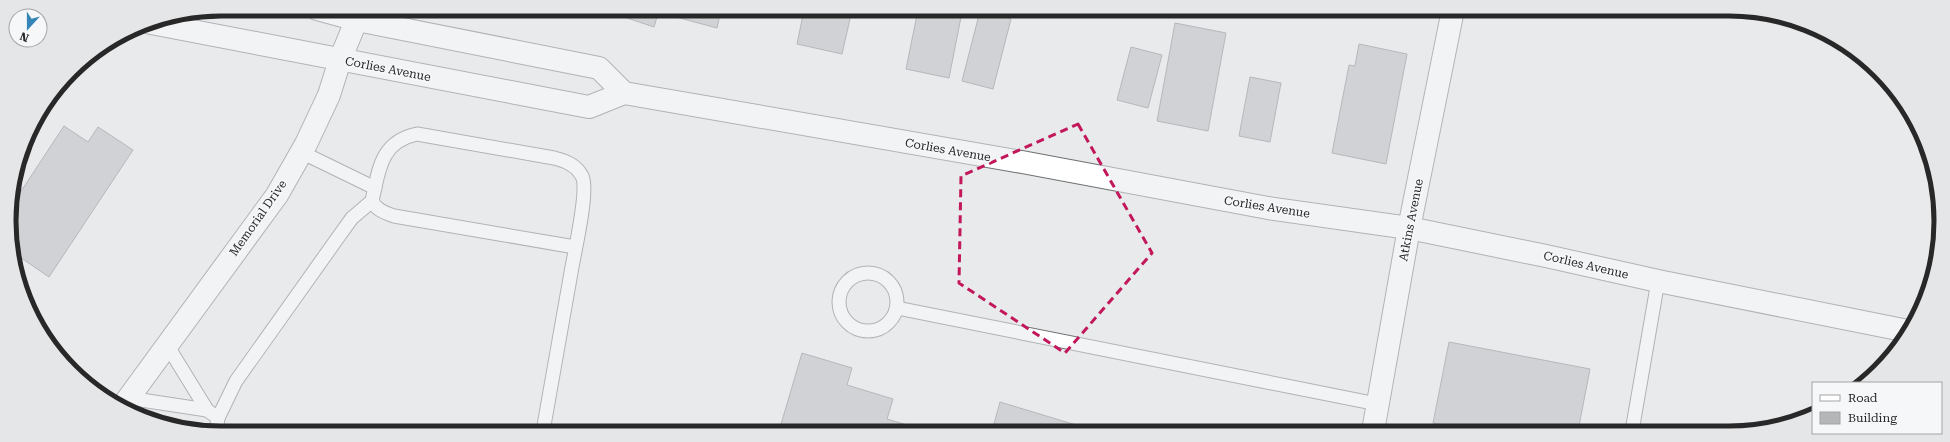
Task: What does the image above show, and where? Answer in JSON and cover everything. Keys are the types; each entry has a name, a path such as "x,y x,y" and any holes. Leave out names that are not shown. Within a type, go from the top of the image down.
{"main road":[{"name":"Memorial Drive","path":"125,403 277,195 301,152 329,95 340,60 359,16"},
{"path":"364,16 599,68 624,93"},
{"name":"Atkins Avenue","path":"1373,426 1409,228 1452,16"},
{"name":"Corlies Avenue","path":"164,24 340,60 588,107 624,93 1022,162 1268,208 1409,228 1658,281 1903,330"}],"lane":[{"path":"217,425 236,381 352,218 372,201 381,160 393,144 406,136 417,134 566,161 576,168 583,177 585,189 576,247 544,426"},
{"path":"301,152 375,188"},
{"path":"372,201 374,206 394,216 576,247"},
{"path":"869,273 876,274 882,276 892,285 897,296 897,308 884,326 874,331 861,330 850,325 843,318 840,305 840,292 846,282 855,275 869,273"},
{"path":"1633,426 1658,281"},
{"path":"897,308 1377,404"},
{"path":"167,345 217,425"},
{"path":"126,403 207,410"}],"highlighted area":[{"path":"1078,124 1152,253 1065,353 959,283 961,176"}],"building":[{"path":"624,16 657,16 654,27"},
{"path":"676,16 720,16 717,28"},
{"path":"803,16 851,16 842,54 797,44"},
{"path":"917,16 961,16 949,78 906,69"},
{"path":"979,16 999,16 1011,19 993,89 962,81"},
{"path":"1175,23 1226,33 1208,131 1157,121"},
{"path":"1359,44 1407,54 1386,164 1332,153 1349,65 1355,66"},
{"path":"1131,47 1162,55 1148,108 1117,100"},
{"path":"1250,77 1281,83 1270,142 1239,136"},
{"path":"64,126 88,142 98,127 133,150 49,277 19,257 16,234 18,196"},
{"path":"1449,342 1590,369 1579,426 1449,426 1433,423"},
{"path":"802,353 852,368 847,385 893,399 887,419 910,426 780,426"},
{"path":"1000,402 1079,426 993,426"}]}
